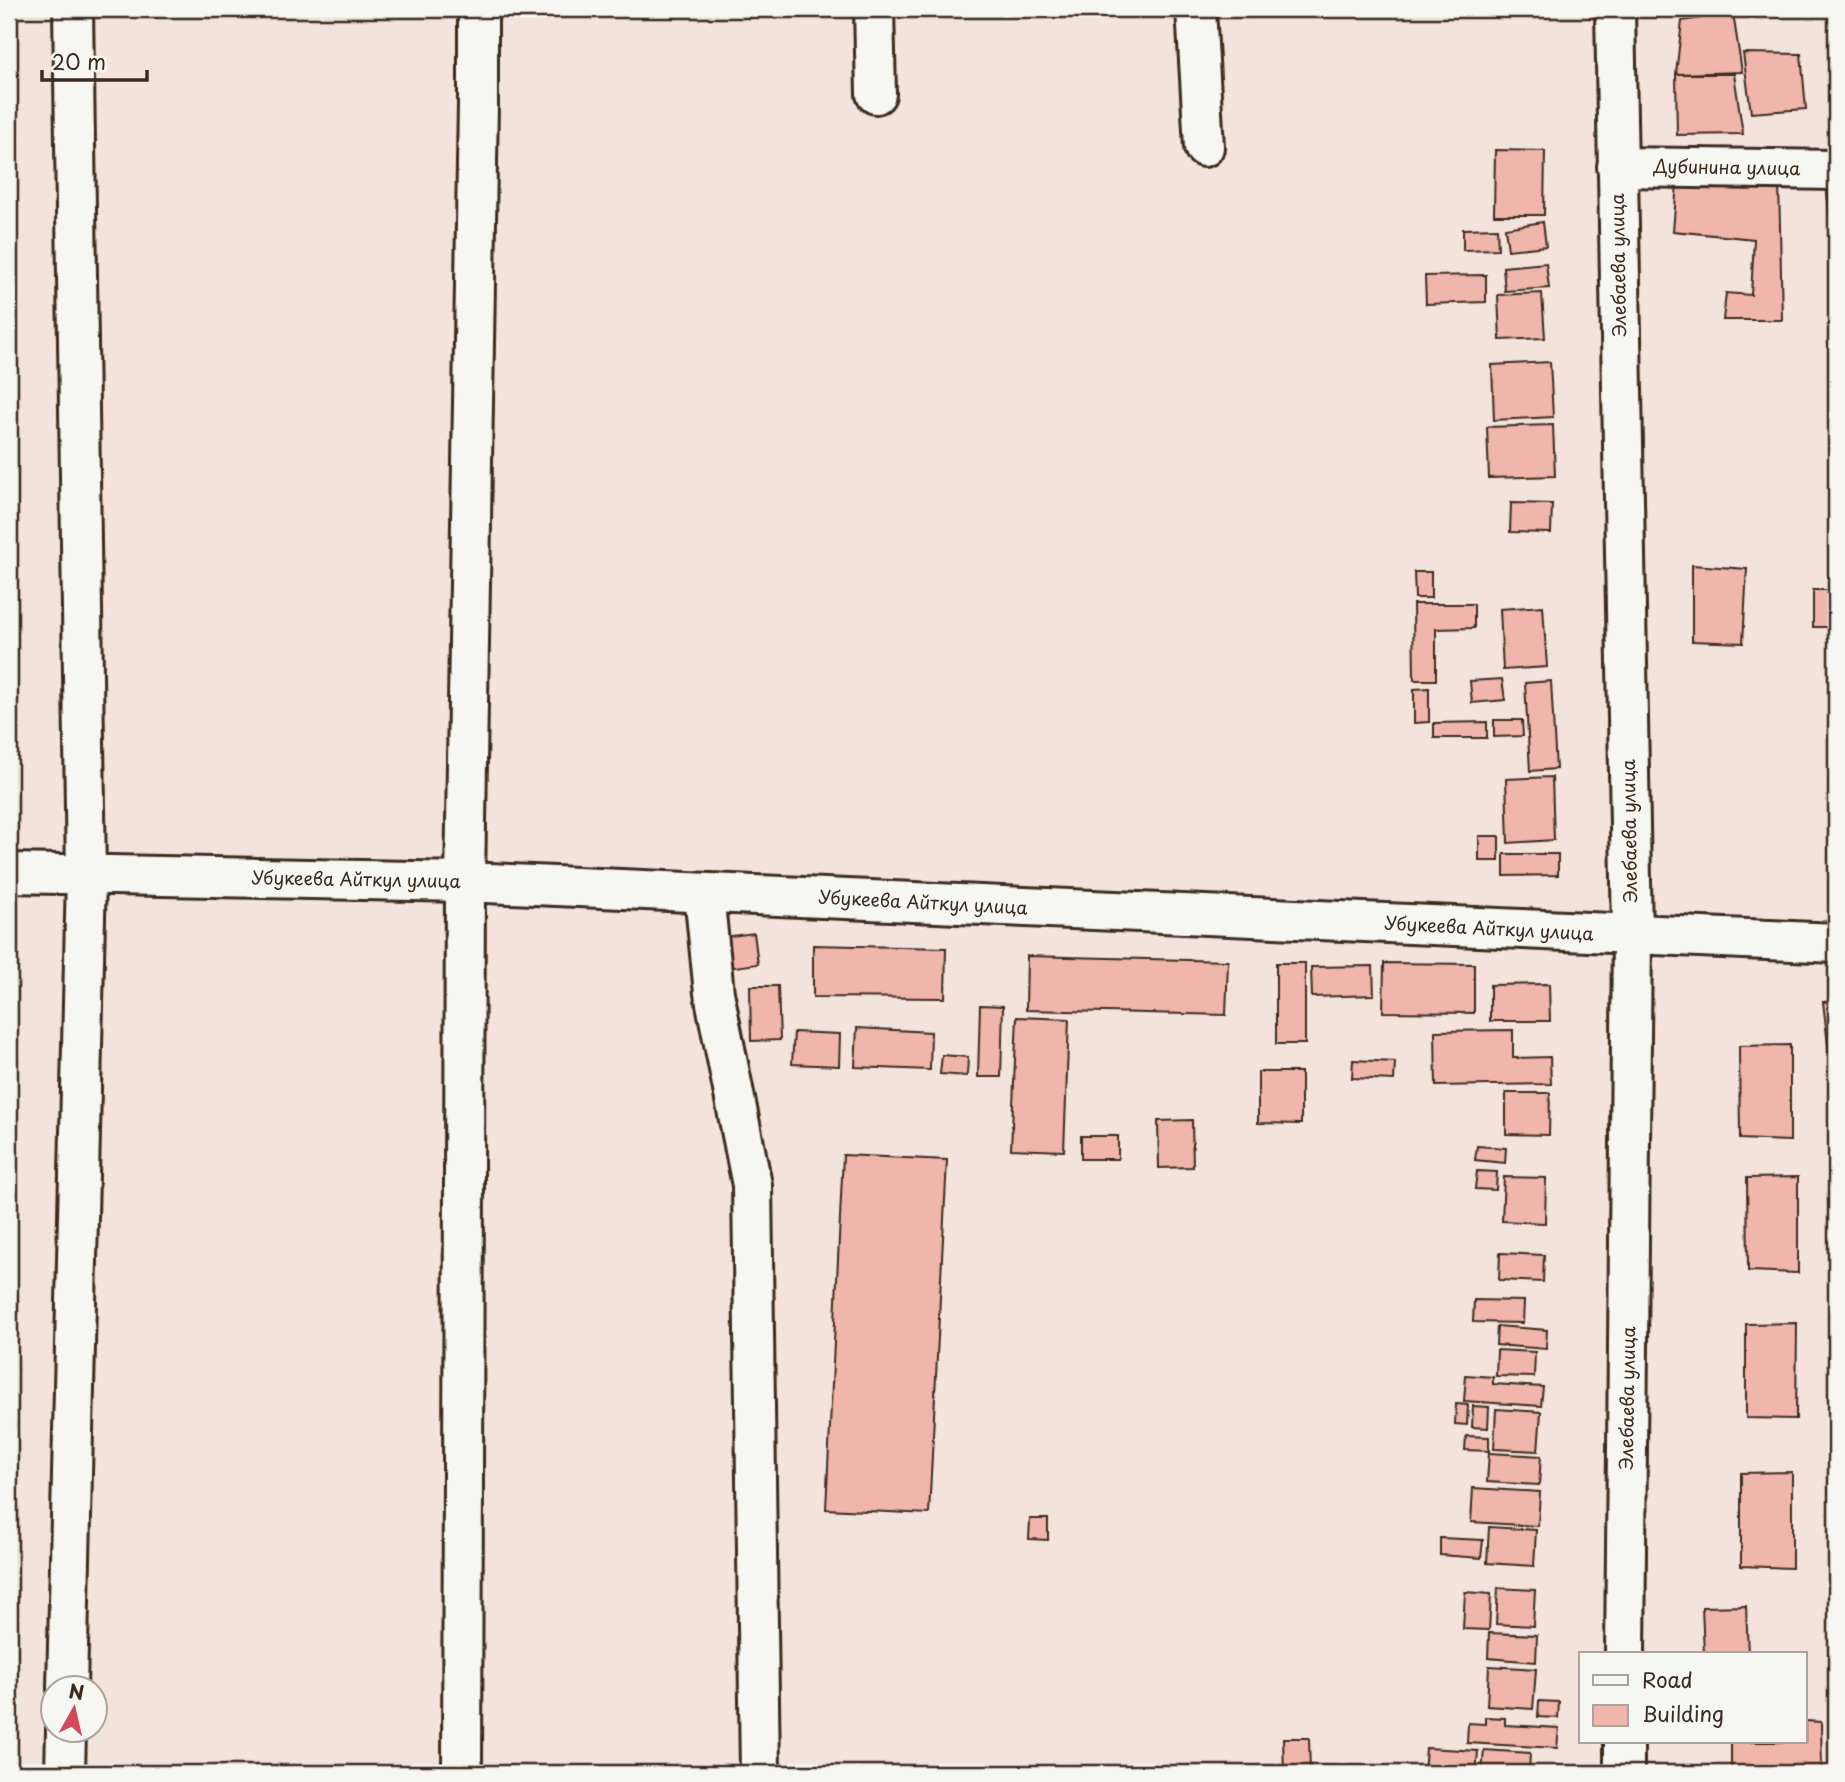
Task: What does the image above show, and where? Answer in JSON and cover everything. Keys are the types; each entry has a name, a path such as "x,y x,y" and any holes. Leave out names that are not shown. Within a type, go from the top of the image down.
{"street":[{"path":"67,1674 86,875 73,9"},
{"path":"462,1773 465,882 478,9"},
{"path":"874,9 876,94"},
{"path":"1196,9 1204,147"},
{"name":"Элебаева улица","path":"1615,9 1632,935 1625,1652"},
{"name":"Дубинина улица","path":"1617,167 1836,170"},
{"name":"Убукеева Айткул улица","path":"9,873 465,882 1836,943"},
{"path":"704,894 714,993 752,1185 760,1773"},
{"path":"65,1773 66,1744"},
{"path":"1624,1744 1624,1773"}],"building":[{"path":"1677,9 1733,9 1733,13 1676,18"},
{"path":"1733,13 1742,72 1676,74 1682,21"},
{"path":"1743,53 1801,54 1806,109 1751,113"},
{"path":"1676,74 1734,74 1743,134 1677,135"},
{"path":"1495,150 1545,151 1544,215 1494,215"},
{"path":"1779,181 1782,320 1723,320 1726,293 1751,295 1754,239 1673,231 1677,183"},
{"path":"1826,183 1836,184 1836,230 1831,229"},
{"path":"1543,222 1546,246 1508,250 1505,228"},
{"path":"1497,228 1498,249 1463,250 1463,229"},
{"path":"1546,263 1549,288 1505,291 1503,267"},
{"path":"1486,275 1486,302 1426,304 1425,276"},
{"path":"1542,293 1545,338 1500,340 1498,295"},
{"path":"1829,335 1836,336 1836,418 1830,416"},
{"path":"1550,362 1553,417 1494,420 1492,365"},
{"path":"1553,425 1555,476 1489,478 1487,427"},
{"path":"1511,503 1552,504 1551,533 1510,532"},
{"path":"1692,565 1747,569 1743,643 1692,641"},
{"path":"1414,572 1431,572 1431,598 1415,598"},
{"path":"1813,590 1836,590 1836,627 1813,627"},
{"path":"1413,604 1474,604 1474,628 1436,629 1436,680 1414,680"},
{"path":"1543,606 1547,667 1503,670 1500,609"},
{"path":"1502,679 1505,700 1472,703 1470,681"},
{"path":"1551,681 1556,769 1530,771 1525,683"},
{"path":"1429,688 1429,722 1414,723 1414,689"},
{"path":"1494,720 1522,720 1523,736 1494,737"},
{"path":"1487,722 1487,738 1434,738 1434,723"},
{"path":"1552,777 1554,840 1508,843 1506,779"},
{"path":"1479,836 1499,836 1499,861 1479,861"},
{"path":"1504,854 1558,854 1558,875 1504,876"},
{"path":"754,933 758,964 720,969 715,938"},
{"path":"813,945 946,948 945,998 813,997"},
{"path":"1027,956 1228,961 1226,1015 1026,1010"},
{"path":"1276,963 1305,963 1305,1044 1276,1044"},
{"path":"1384,963 1474,964 1474,1013 1383,1012"},
{"path":"1373,966 1374,995 1312,997 1311,967"},
{"path":"1549,984 1550,1021 1490,1021 1490,985"},
{"path":"750,986 778,986 780,1040 751,1041"},
{"path":"1836,1001 1836,1053 1829,1053 1823,1002"},
{"path":"980,1005 1003,1006 1001,1077 978,1077"},
{"path":"1017,1017 1069,1019 1064,1151 1011,1149"},
{"path":"857,1028 931,1032 930,1070 855,1067"},
{"path":"1513,1030 1513,1058 1550,1057 1551,1084 1436,1086 1435,1031"},
{"path":"794,1032 840,1034 839,1066 792,1064"},
{"path":"1790,1045 1790,1141 1740,1139 1739,1046"},
{"path":"942,1055 968,1057 967,1076 940,1074"},
{"path":"1353,1060 1395,1062 1394,1080 1352,1078"},
{"path":"1258,1072 1301,1072 1301,1124 1258,1123"},
{"path":"1506,1093 1550,1093 1549,1135 1506,1134"},
{"path":"1192,1120 1193,1167 1159,1168 1158,1121"},
{"path":"1081,1136 1118,1136 1118,1159 1081,1159"},
{"path":"1477,1146 1506,1148 1505,1163 1475,1160"},
{"path":"843,1155 947,1160 929,1514 826,1509"},
{"path":"1477,1171 1497,1172 1496,1190 1475,1189"},
{"path":"1504,1177 1546,1178 1545,1223 1502,1221"},
{"path":"1798,1177 1798,1273 1748,1271 1747,1178"},
{"path":"1500,1253 1544,1255 1543,1282 1499,1280"},
{"path":"1474,1300 1524,1301 1523,1323 1473,1322"},
{"path":"1797,1323 1796,1419 1746,1418 1746,1324"},
{"path":"1497,1326 1547,1330 1546,1349 1496,1345"},
{"path":"1497,1350 1535,1352 1534,1377 1496,1376"},
{"path":"1466,1375 1493,1377 1493,1384 1543,1387 1541,1406 1464,1401"},
{"path":"1456,1404 1468,1405 1467,1425 1455,1424"},
{"path":"1473,1406 1489,1407 1488,1428 1472,1427"},
{"path":"1496,1409 1541,1412 1538,1451 1494,1449"},
{"path":"1466,1436 1489,1437 1489,1451 1465,1450"},
{"path":"1489,1453 1541,1456 1539,1485 1487,1482"},
{"path":"1792,1472 1792,1568 1741,1566 1741,1473"},
{"path":"1473,1488 1540,1492 1538,1526 1471,1522"},
{"path":"1030,1519 1048,1519 1048,1540 1029,1539"},
{"path":"1489,1527 1536,1530 1534,1566 1487,1563"},
{"path":"1440,1538 1483,1540 1481,1558 1440,1555"},
{"path":"1498,1588 1535,1590 1533,1626 1496,1624"},
{"path":"1465,1592 1491,1594 1489,1630 1463,1629"},
{"path":"1746,1606 1748,1652 1704,1652 1702,1607"},
{"path":"1489,1633 1537,1635 1536,1662 1488,1658"},
{"path":"1489,1666 1536,1669 1533,1709 1487,1706"},
{"path":"1539,1701 1559,1702 1558,1718 1538,1717"},
{"path":"1485,1717 1505,1718 1505,1725 1559,1728 1557,1748 1467,1743 1468,1723 1485,1724"},
{"path":"1806,1721 1821,1722 1822,1773 1731,1773 1731,1744 1806,1744"},
{"path":"1283,1738 1309,1738 1310,1773 1284,1773"},
{"path":"1426,1748 1478,1751 1476,1773 1424,1773"},
{"path":"1484,1750 1530,1753 1529,1773 1482,1773"}]}
